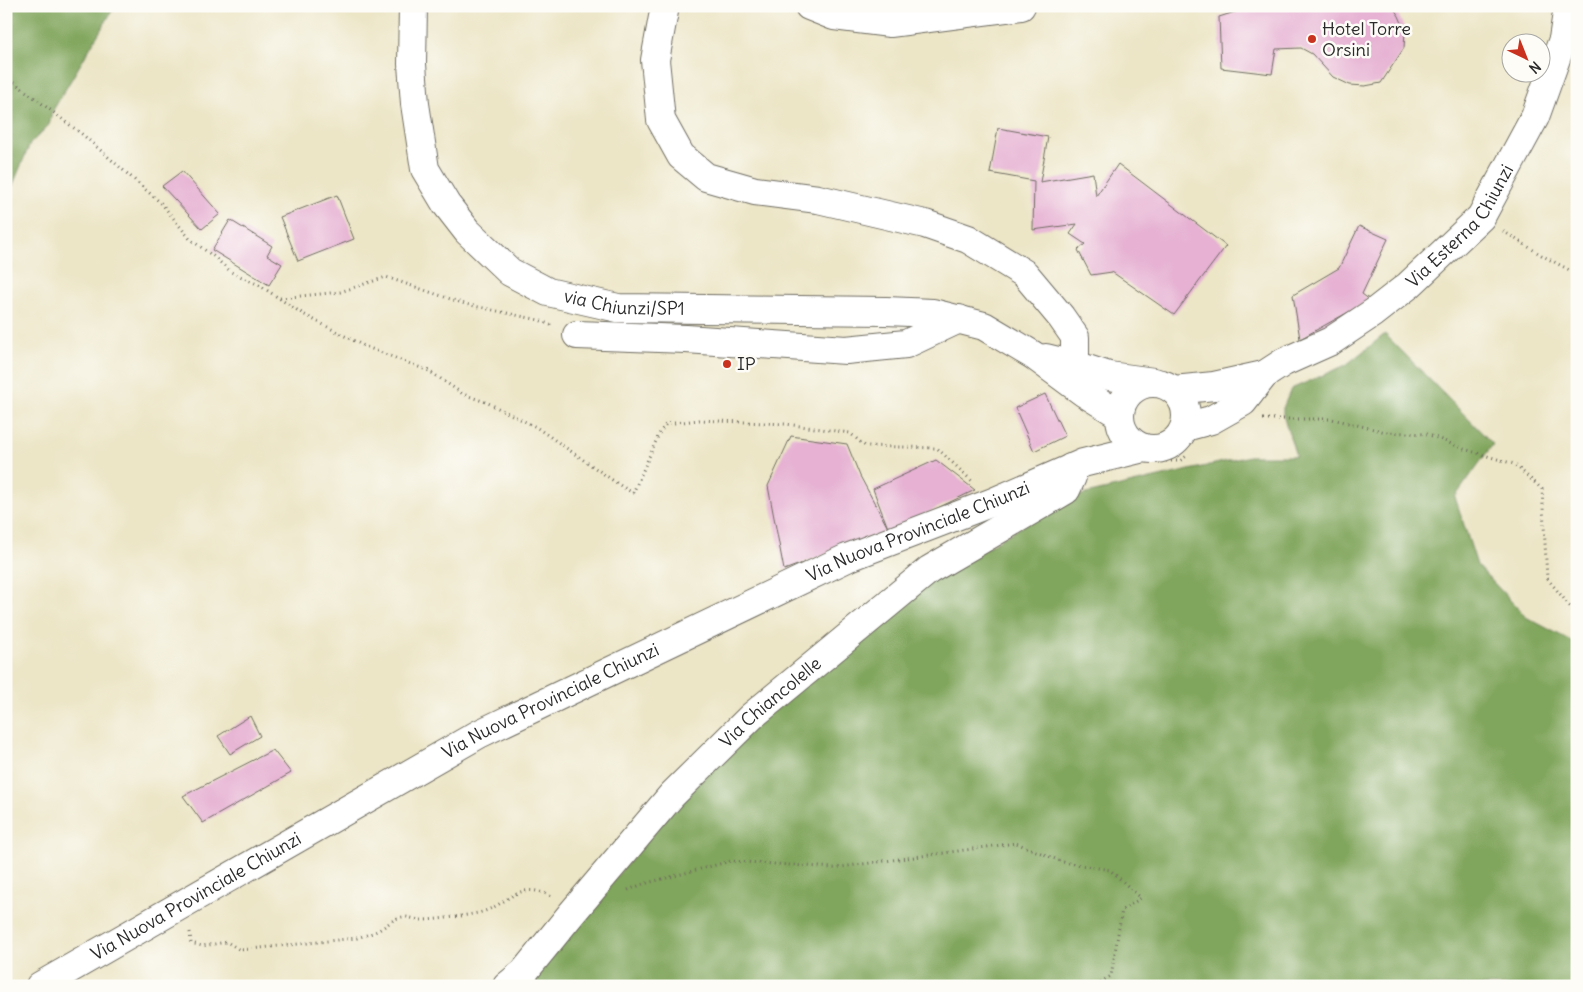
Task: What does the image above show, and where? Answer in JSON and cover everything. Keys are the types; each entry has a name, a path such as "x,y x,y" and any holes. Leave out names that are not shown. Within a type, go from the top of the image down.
{"main road":[{"name":"via Chiunzi/SP1","path":"413,6 412,64 415,104 426,169 446,204 467,231 510,272 548,292 618,308 933,313 984,326 1033,355"},
{"path":"665,6 655,60 661,120 681,156 706,177 755,191 818,199 925,224 968,239 1026,274 1075,337 1074,365"},
{"path":"809,6 834,16 890,23 1021,6"},
{"name":"Via Esterna Chiunzi","path":"1264,375 1284,362 1331,341 1373,313 1410,285 1481,217 1535,117 1563,39 1568,6"},
{"path":"577,335 686,339 846,350 906,344 959,320"},
{"path":"1033,355 1110,376 1164,386 1182,397 1186,407 1185,428 1179,438 1170,445 1077,466"},
{"path":"1033,355 1120,419"},
{"path":"1151,449 1136,445 1123,431 1120,419 1122,403 1130,392 1141,385 1214,386 1264,375"},
{"path":"1185,428 1211,420 1243,402 1264,375"},
{"path":"1077,466 1120,419"},
{"name":"Via Nuova Provinciale Chiunzi","path":"40,986 479,734 847,558 993,502 1077,466"},
{"name":"Via Chiancolelle","path":"507,986 524,972 672,795 752,716 928,570 1066,490 1077,466"}],"path":[{"path":"6,76 83,135 162,204 190,239 213,256 230,272 259,285 303,314 364,346 429,371 463,394 488,403 536,427 633,493 660,432 666,424 699,420 786,424 850,433 865,446 937,448 993,502"},
{"path":"1481,217 1543,256 1577,274"},
{"path":"279,298 340,292 386,277 465,304 539,320 577,335"},
{"path":"1258,418 1332,419 1386,432 1427,434 1464,449 1514,464 1542,489 1547,578 1577,615"},
{"path":"1151,449 1167,462 1180,461 1188,455"},
{"path":"625,891 643,884 731,861 834,868 1016,843 1063,862 1110,870 1141,898 1122,910 1111,976 1094,986"},
{"path":"176,908 181,921 190,932 191,943 202,946 227,942 240,950 357,938 372,933 403,916 419,920 477,913 490,910 505,899 526,890 535,889 552,896 561,908 572,913"}],"green space":[{"path":"6,6 115,6 52,112 49,125 30,144 6,198"},
{"path":"1385,334 1493,444 1455,497 1477,565 1526,617 1577,644 1577,986 522,986 680,802 758,723 934,578 1073,497 1249,456 1296,456 1283,415 1283,408 1291,389 1346,365"}],"building":[{"name":"Hotel Torre Orsini","path":"1240,6 1392,6 1405,30 1404,48 1381,83 1365,86 1350,85 1333,77 1312,54 1301,48 1276,49 1272,74 1221,68 1219,17 1238,11"},
{"path":"998,128 1048,137 1040,182 1093,173 1096,196 1118,164 1226,246 1174,315 1112,272 1091,275 1078,250 1085,244 1070,234 1077,224 1033,230 1034,181 990,173"},
{"path":"182,171 220,214 202,229 162,186"},
{"path":"337,195 354,239 298,261 280,217"},
{"path":"230,220 272,246 267,255 282,264 269,285 212,250"},
{"path":"1359,226 1388,239 1362,294 1370,300 1300,339 1293,295 1339,268"},
{"path":"1045,394 1065,436 1034,451 1015,408"},
{"path":"791,436 847,444 860,476 888,528 873,489 936,460 975,490 892,530 784,570 768,486"},
{"path":"250,716 260,736 230,754 218,736"},
{"path":"273,750 291,773 203,823 183,796"}],"place":[{"name":"Hotel Torre Orsini","path":"1312,39"},
{"name":"IP","path":"727,364"}]}
